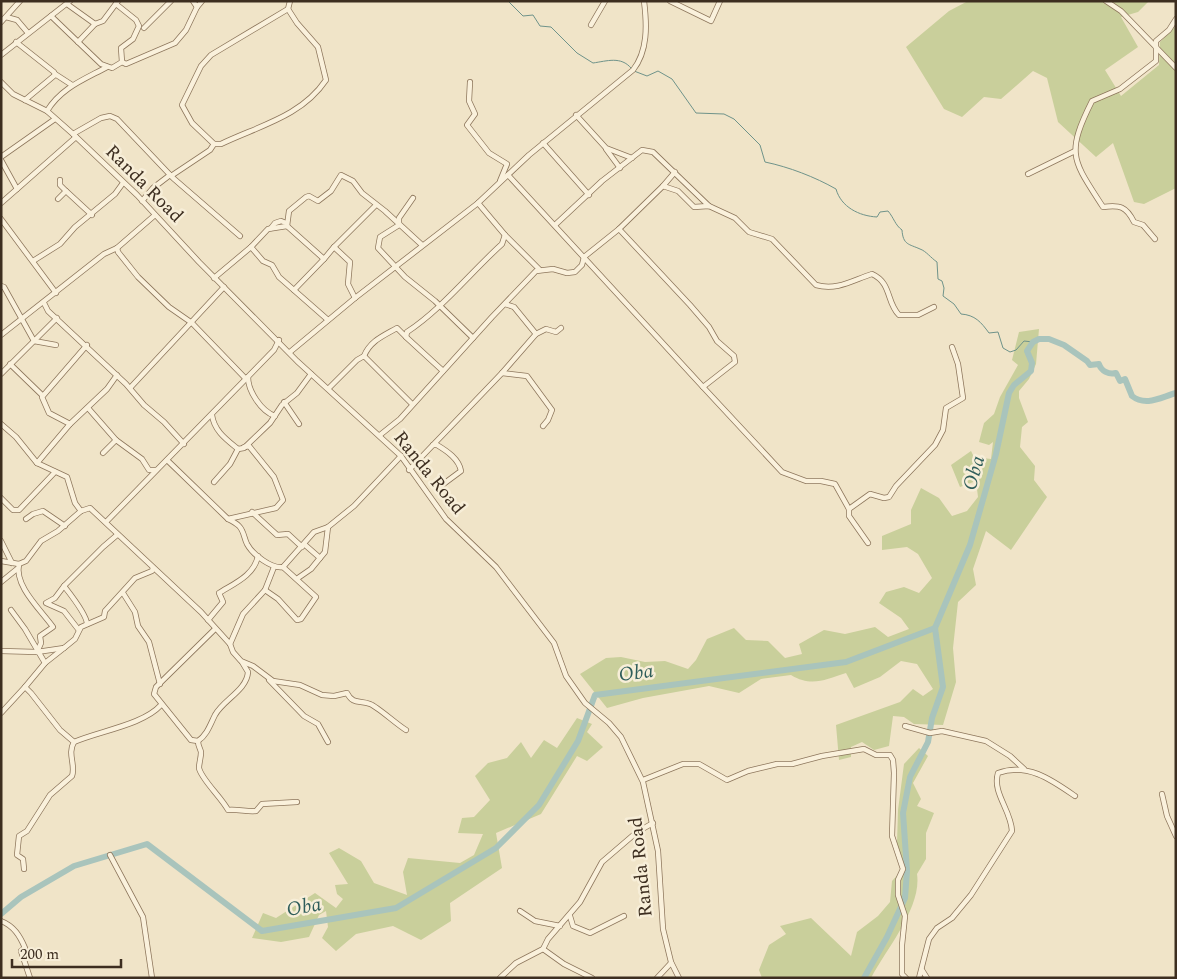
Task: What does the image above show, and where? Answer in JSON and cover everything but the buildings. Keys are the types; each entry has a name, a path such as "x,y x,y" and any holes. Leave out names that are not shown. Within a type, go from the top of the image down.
{"street":[{"path":"1,22 20,1"},
{"path":"144,28 171,1"},
{"path":"193,1 197,7"},
{"path":"122,62 126,64 175,43 186,30 202,1"},
{"path":"288,9 297,23 318,47 326,80 319,90 307,101 270,125 221,144 214,144 192,123 182,105 201,66 211,55 288,9 290,1"},
{"path":"591,25 605,1"},
{"path":"290,352 395,266 478,203 543,143 619,82 640,62 648,29 644,1"},
{"path":"670,1 710,21 720,1"},
{"path":"1106,1 1120,11 1176,68"},
{"path":"1,55 68,3 94,24"},
{"path":"78,42 94,24 103,21 117,3 136,20 139,26 133,38 121,48 122,62"},
{"path":"51,16 107,67"},
{"path":"6,17 17,20 28,33"},
{"path":"1155,239 1143,225 1134,222 1126,208 1120,205 1104,207 1082,176 1075,152 1075,136 1092,101 1120,89 1156,61 1156,41 1176,19"},
{"path":"16,42 55,74 72,85"},
{"path":"46,112 53,101 72,85 107,67 116,67 122,62"},
{"path":"25,100 55,74"},
{"name":"Randa Road","path":"1,82 13,94 46,112 75,136 142,201 214,278 279,340 311,374 329,388 401,456 409,470 446,519 496,567 554,643 566,676 585,703 621,736 643,780 658,851 662,923 671,963 679,978"},
{"path":"470,82 469,101 475,114 467,125 489,153 507,164 500,183"},
{"path":"576,115 606,148 620,168"},
{"path":"1,203 75,136 101,118 110,116 118,120 171,175 240,236"},
{"path":"18,189 2,156 55,119"},
{"path":"543,143 588,194"},
{"path":"142,201 147,198 153,188 210,150 214,144"},
{"path":"606,148 632,158"},
{"path":"555,225 602,181 639,151 653,152 709,206 735,218 749,232 772,239 816,285 825,288 844,286 872,274 883,281 889,290 894,310 899,314 918,315 934,307"},
{"path":"1028,174 1075,152"},
{"path":"380,435 400,419 473,338 540,270 553,269 571,274 582,265 584,257 619,229 675,172"},
{"path":"508,174 782,472 806,481 835,484 849,509 850,523 856,526 868,543"},
{"path":"287,224 291,209 309,196 316,201 325,198 341,175 354,181 362,193 422,246"},
{"path":"60,180 60,185 92,216"},
{"path":"33,261 60,244 75,227 92,216 115,194 123,183"},
{"path":"663,186 678,191 694,207 709,206"},
{"path":"58,199 66,191"},
{"path":"413,198 399,218 398,224 381,235 378,248 473,338"},
{"path":"478,203 505,235 540,270"},
{"path":"294,290 376,205"},
{"path":"1,335 104,254 117,248 154,215"},
{"path":"1,219 56,293"},
{"path":"214,278 272,228 287,224"},
{"path":"287,224 324,259"},
{"path":"1,229 7,228"},
{"path":"619,229 709,326 717,341 734,356 735,362 703,387"},
{"path":"406,337 407,332 416,328 425,316 440,306 502,244 505,235"},
{"path":"251,247 263,261 272,265 279,277 328,320"},
{"path":"117,248 118,252 138,277 169,307 192,323 247,378 251,392 268,412 275,416"},
{"path":"334,248 350,262 348,284 355,298"},
{"path":"1,286 4,287 34,341 56,345"},
{"path":"130,388 224,288"},
{"path":"44,302 57,318 87,345 184,444"},
{"path":"505,304 514,307 536,334"},
{"path":"1,374 57,318"},
{"path":"329,388 357,360 364,356 372,342 397,328 443,371"},
{"path":"409,470 502,373 536,334 546,329 556,332 561,328"},
{"path":"106,522 274,350 279,340"},
{"path":"42,395 87,345"},
{"path":"849,509 870,494 884,498 889,497 896,486 934,445 943,430 946,408 963,398 958,364 952,347"},
{"path":"364,356 412,404"},
{"path":"10,364 42,395 49,413 70,424"},
{"path":"502,373 524,375 530,379 534,388 552,410 543,426"},
{"path":"214,482 241,448 275,416 284,402 297,393 311,374"},
{"path":"37,463 70,424 107,389 117,375"},
{"path":"284,402 299,424"},
{"path":"88,408 116,440 142,459 150,470 156,470"},
{"path":"212,415 213,424 216,429 241,448"},
{"path":"2,425 16,437 37,463 67,477 76,503 81,511"},
{"path":"103,454 116,440"},
{"path":"432,446 436,444 449,453 460,465 461,472 438,488"},
{"path":"228,519 276,508 283,500 274,477 249,446 241,448"},
{"path":"284,567 314,532 328,527 354,506 401,456"},
{"path":"167,460 228,519 239,526 246,536 247,543 258,556 274,567 284,567 298,578 316,598 301,619 297,620 278,599 265,590"},
{"path":"1,498 13,510 19,510 55,472"},
{"path":"1,582 28,559 41,540 66,526 81,511 90,508 208,620 230,644 233,652 248,672 246,680 215,715 212,724 198,741"},
{"path":"26,519 33,514 43,511 66,526"},
{"path":"252,512 277,535 288,534 320,558"},
{"path":"298,578 311,569 325,552 328,527"},
{"path":"78,630 64,611 46,603 55,598 64,586 102,547 117,535"},
{"path":"1,541 3,551 12,563"},
{"path":"208,620 223,602 219,593 241,580 255,566 258,556"},
{"path":"1,561 19,566"},
{"path":"19,566 18,575 32,600 53,627 40,636 42,643 38,652"},
{"path":"230,644 243,614 265,590 274,567"},
{"path":"1,712 45,663 75,638 78,630 104,617 106,611 135,578 152,571 153,568"},
{"path":"64,586 77,607 86,615 87,624"},
{"path":"123,593 135,612 138,626 149,642 160,684"},
{"path":"11,610 25,628 45,663"},
{"path":"198,741 191,740 154,694 160,684 215,629"},
{"path":"1,650 38,652 64,648"},
{"path":"241,661 253,666 269,679 297,710 318,724 328,742"},
{"path":"269,679 300,685 327,697 348,693 350,699 357,703 371,704 406,730"},
{"path":"24,687 32,693 60,730 74,742"},
{"path":"24,869 23,859 17,855 19,836 27,831 50,795 72,776 71,750 74,742 155,712 161,705"},
{"path":"905,726 930,733 942,731 986,741 1010,756 1025,770"},
{"path":"198,741 201,756 199,768 202,776 212,790 220,794 228,810 234,808 252,812 256,811 262,804 297,802"},
{"path":"643,780 683,764 699,764 727,780 748,771 776,764 792,764 831,754 864,749 876,755 890,755 893,760 894,773 892,836 903,869 898,880 898,895 905,916 902,974 906,978"},
{"path":"919,978 929,939 937,928 952,918 970,895 1012,831 1009,812 999,795 998,773 1016,768 1043,775 1075,796"},
{"path":"1162,794 1167,816 1176,836"},
{"path":"500,978 516,963 543,949 580,902 602,862 638,832 653,823"},
{"path":"110,855 143,917 152,978"},
{"path":"520,910 535,920 560,926"},
{"path":"570,914 573,926 590,933 624,916"},
{"path":"1,921 12,926 22,942 25,948 21,952 30,978"},
{"path":"543,949 564,964 592,978"},
{"path":"657,978 671,963"},
{"path":"922,970 927,978"}],"green space":[{"path":"968,1 1149,1 1138,12 1121,17 1138,47 1105,70 1121,96 1159,65 1160,42 1176,26 1176,188 1144,204 1134,202 1113,143 1096,157 1058,122 1047,78 1033,71 1001,99 984,97 962,117 944,109 906,47 949,11"},
{"path":"1039,329 1036,364 1029,379 1019,391 1019,398 1028,422 1022,427 1020,447 1035,466 1034,480 1047,497 1011,550 986,531 973,569 976,585 958,602 953,648 956,682 943,725 914,724 904,717 893,716 889,746 874,750 862,742 851,747 851,757 839,760 836,725 900,702 913,689 923,696 933,689 917,664 901,661 880,677 854,688 846,673 818,681 805,681 791,675 761,679 739,693 709,686 643,698 607,708 580,674 606,658 621,657 645,662 665,661 688,669 696,660 707,639 734,628 746,640 768,641 785,658 802,654 799,644 824,630 845,634 875,627 888,637 909,629 901,618 879,603 886,592 904,587 919,593 932,578 918,554 907,547 882,550 882,536 911,524 911,510 921,488 939,498 952,516 967,511 978,497 976,481 960,487 951,465 971,451 974,457 991,459 993,442 989,445 979,442 984,423 994,414 1000,397 1018,365 1012,360 1019,332"},
{"path":"577,718 592,724 587,732 603,747 587,761 577,756 541,814 496,833 502,868 450,903 451,921 421,940 393,926 356,934 336,951 322,938 328,927 326,911 319,915 309,937 281,942 252,938 263,913 276,918 315,893 336,908 343,899 337,894 335,885 348,884 329,853 339,848 361,861 374,883 407,895 403,872 408,858 460,863 474,855 483,834 458,833 462,818 474,817 490,800 475,776 488,763 507,758 521,742 531,758 544,740 557,748"},
{"path":"919,748 928,756 913,783 921,799 917,806 934,813 926,833 926,859 917,874 917,887 909,913 871,978 762,978 759,970 769,945 786,934 780,926 811,918 851,956 857,932 878,916 890,902 892,881 905,867 897,843 898,810 904,764"}],"waterway":[{"path":"508,1 523,16 533,15 540,26 551,27 577,53 593,63 618,61 627,64 631,68"},
{"path":"634,71 647,76 658,71 672,79 696,113 724,114 734,119 760,145 765,162 802,173 836,189 846,206 864,215 877,217 880,212 888,211 902,230 905,241 924,251 937,262 938,279 942,281 944,288 943,296 954,304 961,314 977,320 989,333 998,332 1003,348 1010,352 1016,350 1024,341 1033,342"},
{"name":"Oba","path":"1,914 21,897 74,866 147,844 262,931 396,908 496,848 539,805 578,741 595,695 846,662 935,628 970,545 996,454 1009,393 1014,385 1031,371 1032,363 1027,351 1033,342 1039,339 1049,339 1064,345 1090,365 1099,364 1106,372 1116,373 1120,381 1125,379 1132,396 1137,399 1148,401 1176,393"},
{"path":"864,978 887,937 905,898 907,871 903,813 910,777 928,742 932,718 943,687 935,628"}]}
